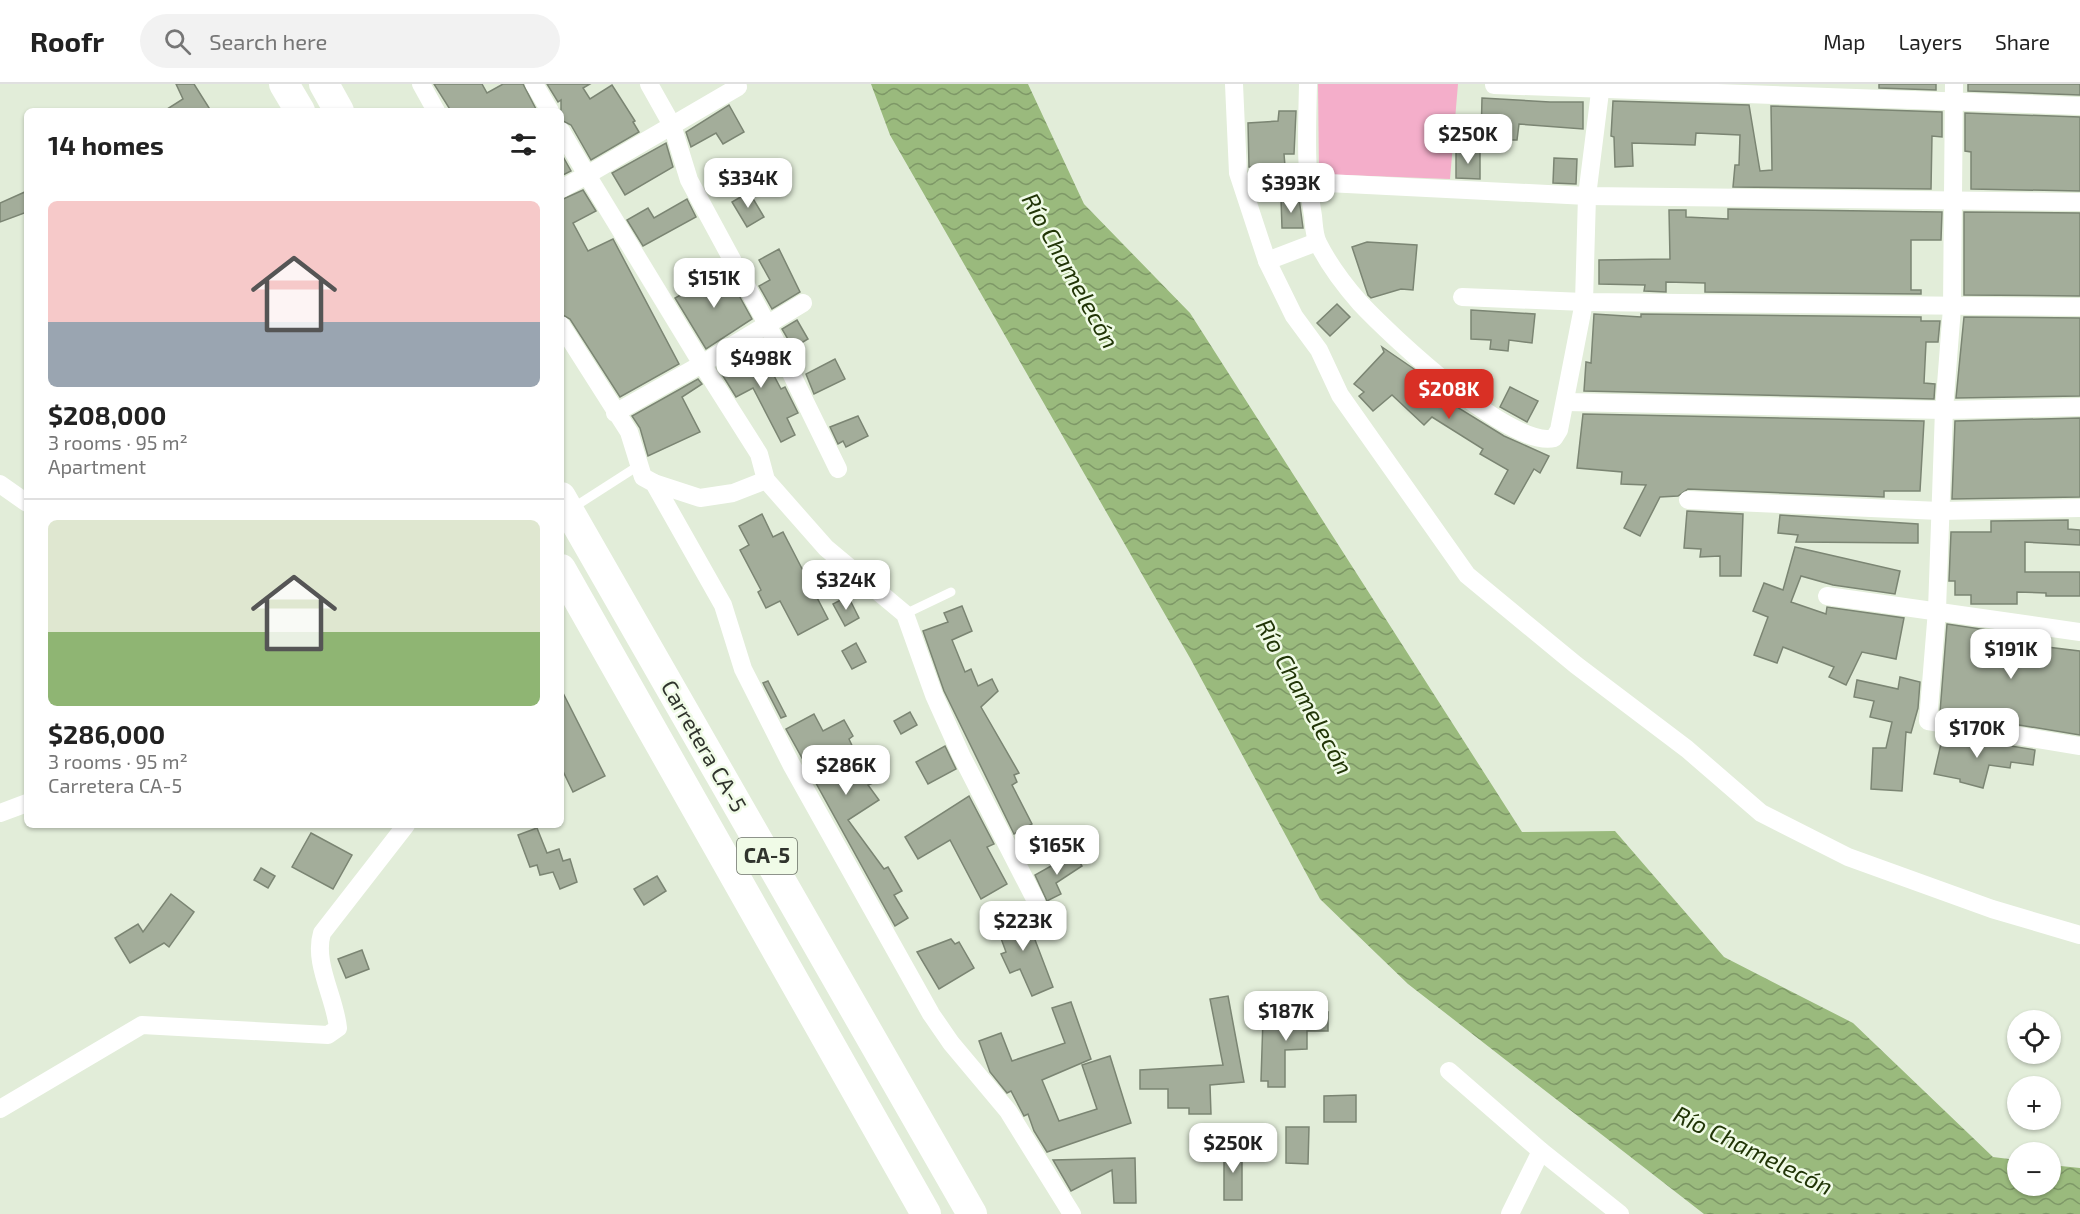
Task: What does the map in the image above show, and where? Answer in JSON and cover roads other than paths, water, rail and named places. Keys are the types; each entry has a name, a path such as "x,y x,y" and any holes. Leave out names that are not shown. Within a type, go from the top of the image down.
{"highway":[{"path":"284,84 298,108"},
{"path":"324,84 337,108"},
{"name":"Carretera CA-5","path":"564,509 972,1214"},
{"name":"Carretera CA-5","path":"564,574 926,1214"}],"street":[{"path":"421,84 434,108"},
{"path":"534,84 548,108"},
{"path":"649,84 672,125 689,180 768,326 838,469"},
{"path":"1234,84 1238,172 1267,261 1294,316 1319,350 1340,395 1467,574 1558,650 1687,749 1761,813 1848,857 1992,909 2080,934"},
{"path":"1308,84 1307,182 1317,242 1360,302 1472,404 1522,434 1546,440 1554,438 1559,430 1584,302 1587,196 1600,87"},
{"path":"1954,84 1952,308 1944,410 1938,610 1928,722 2080,746"},
{"path":"1494,85 2080,106"},
{"path":"564,187 738,87"},
{"path":"564,136 759,454 766,480 825,548 905,614 934,695 961,755 1036,901"},
{"path":"1307,182 1587,196 2080,202"},
{"path":"1267,261 1317,242"},
{"path":"1462,297 1584,302 1952,308 2080,307"},
{"path":"615,413 768,326 803,303"},
{"path":"564,330 633,440 638,466 643,477 654,483 700,498 733,493 766,480"},
{"path":"1566,402 1944,410 2080,407"},
{"path":"654,483 723,605 743,669 791,764 932,1014 951,1043 1008,1111 1072,1214"},
{"path":"0,484 24,501"},
{"path":"1688,500 1940,511 2080,508"},
{"path":"1827,596 2080,632"},
{"path":"0,813 24,804"},
{"path":"0,1109 142,1025 328,1035 338,1028 336,1011 318,949 322,933 404,828"},
{"path":"1449,1071 1541,1151 1620,1214"},
{"path":"1510,1214 1541,1151"}],"lane":[{"path":"564,506 638,466"},
{"path":"905,614 951,592"}],"water":[{"name":"Río Chamelecón","path":"871,84 1028,84 1084,204 1190,313 1522,832 1615,831 1724,957 1853,1023 1993,1157 2007,1159 2007,1196 2061,1196 2061,1166 2080,1168 2080,1214 1704,1214 1408,984 1320,899 1190,658 890,135"}]}
